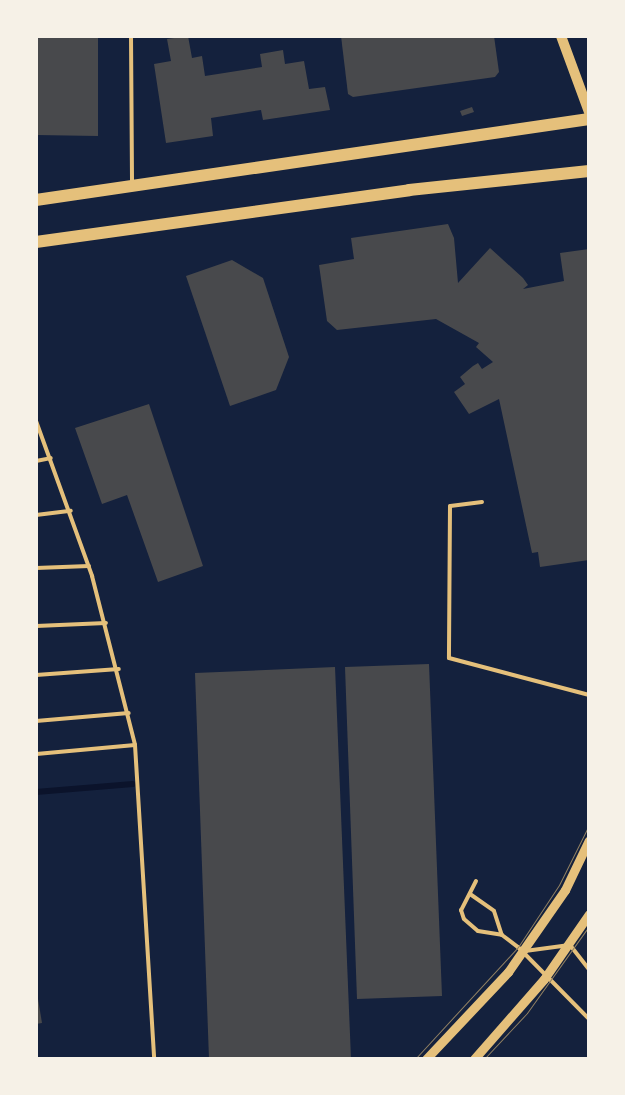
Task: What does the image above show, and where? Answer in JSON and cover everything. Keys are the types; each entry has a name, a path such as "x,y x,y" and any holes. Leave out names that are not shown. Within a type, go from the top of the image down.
{"main road":[{"path":"561,36 589,112"},
{"path":"36,200 589,119"},
{"path":"36,242 409,190 589,171"}],"street":[{"path":"426,1059 523,951 565,890 589,840"},
{"path":"474,1059 544,979 570,945 589,914"}],"lane":[{"path":"131,36 132,186"},
{"path":"36,422 71,511 89,566 119,669 136,745 154,1059"},
{"path":"36,461 51,458"},
{"path":"482,502 450,506 449,658 589,695"},
{"path":"36,515 71,511"},
{"path":"36,568 89,566"},
{"path":"36,626 106,623"},
{"path":"36,675 119,669"},
{"path":"36,721 129,713"},
{"path":"36,754 136,745"},
{"path":"476,882 461,910 464,919 478,931 502,935 523,951 544,979 589,1019"},
{"path":"470,894 494,911 502,935"},
{"path":"523,951 570,945 589,969"}],"building":[{"path":"36,36 98,36 98,136 36,135"},
{"path":"188,36 192,58 202,56 205,76 262,67 260,54 283,50 285,64 304,61 309,89 325,87 330,110 263,120 261,110 211,118 213,136 166,143 154,64 171,61 167,39"},
{"path":"341,36 494,36 499,72 495,77 353,97 348,94"},
{"path":"472,107 474,112 462,116 460,111"},
{"path":"448,224 454,238 458,283 490,248 523,278 528,285 523,289 564,281 560,253 589,249 589,560 540,567 538,552 532,553 499,399 469,414 454,392 465,384 460,377 473,366 478,363 482,369 493,362 476,347 479,343 436,319 337,330 327,321 319,265 354,259 351,238"},
{"path":"232,260 263,278 289,357 276,390 230,406 186,276"},
{"path":"149,404 203,566 158,582 127,495 102,504 75,428"},
{"path":"429,664 442,996 357,999 345,667"},
{"path":"335,667 351,1059 209,1059 195,673"},
{"path":"36,987 42,1023 36,1024"}],"waterway":[{"path":"36,792 133,784"}],"tram line":[{"path":"415,1059 518,947 559,885 589,825"},
{"path":"484,1059 527,1013 589,926"}]}
